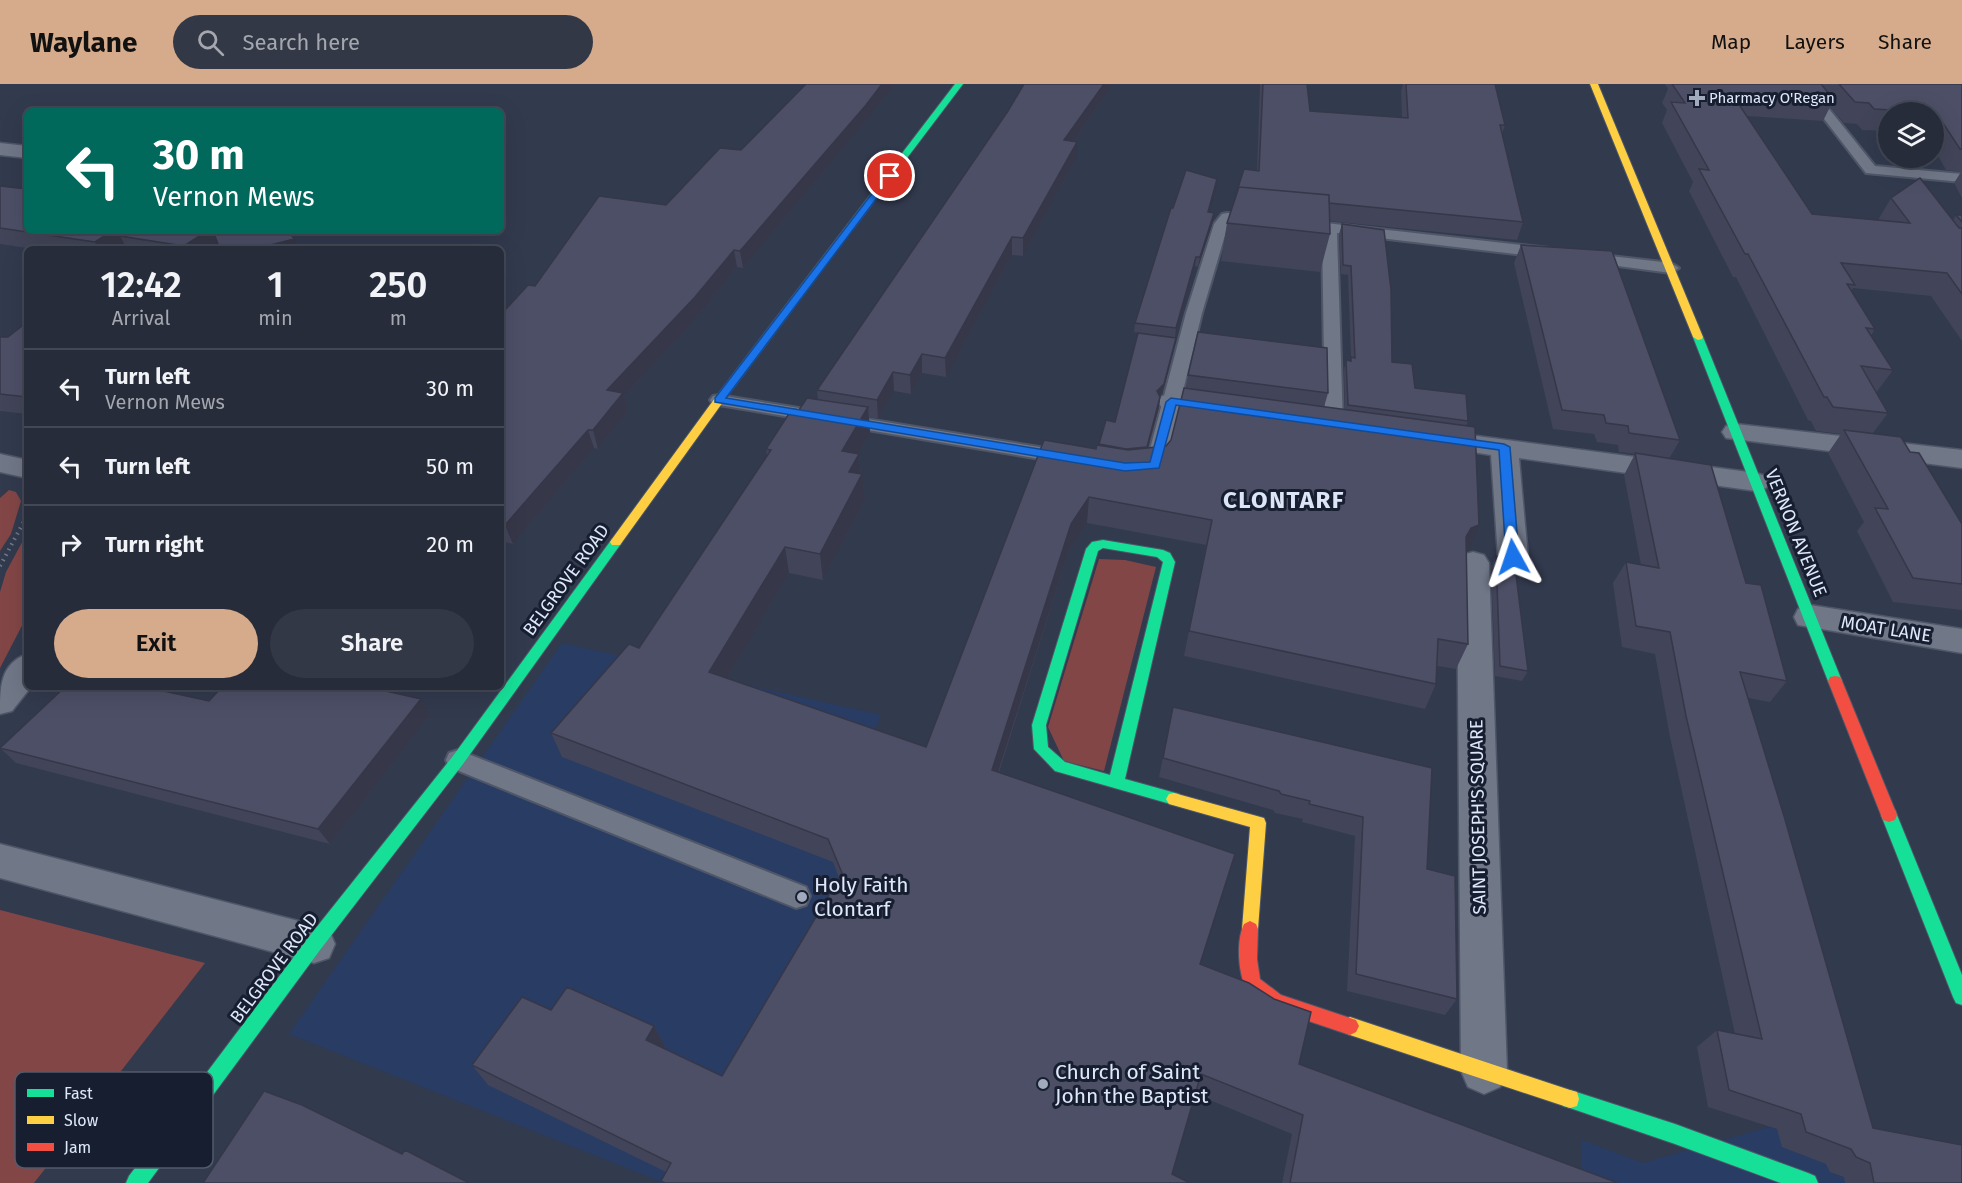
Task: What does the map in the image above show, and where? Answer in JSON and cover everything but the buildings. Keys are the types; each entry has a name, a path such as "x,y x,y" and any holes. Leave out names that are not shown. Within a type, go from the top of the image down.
{"street":[{"name":"BELGROVE ROAD","path":"213,1080 314,944 458,760 719,400 959,84"},
{"name":"VERNON AVENUE","path":"1594,84 1671,268 1962,997"},
{"path":"0,149 24,152"},
{"path":"1171,402 1253,413"},
{"path":"1736,432 1962,459"},
{"path":"1402,434 1756,482"},
{"path":"1504,447 1513,557"},
{"path":"0,463 24,468"},
{"path":"1116,783 1169,562 1166,556 1159,553 1103,544 1096,545 1092,549 1039,725 1041,748 1060,767 1116,783 1258,823 1248,959 1252,983 1276,1002 1675,1134 1808,1183"},
{"name":"SAINT JOSEPH'S SQUARE","path":"1473,562 1484,1071"},
{"name":"MOAT LANE","path":"1810,617 1962,641"},
{"path":"0,701 24,671"},
{"path":"0,861 314,944"},
{"name":"BELGROVE ROAD","path":"136,1183 147,1168"}],"lane":[{"path":"1803,84 1871,170 1962,178"},
{"path":"1125,467 1155,465 1194,313 1221,224 1227,217 1329,226 1671,268"},
{"path":"1329,226 1334,424"},
{"path":"719,400 1090,461"},
{"path":"458,760 796,896"}],"path":[{"path":"0,566 24,522"}],"shaded area":[{"path":"9,490 16,492 21,501 11,534 0,551 0,498"},
{"path":"24,539 24,622 0,668 0,592 6,572"},
{"path":"1099,559 1125,560 1156,567 1104,771 1064,761 1048,727"},
{"name":"Holy Faith Clontarf","path":"562,643 881,715 867,750 1228,878 1193,986 1302,1027 1278,1128 994,1012 918,1183 659,1183 659,1181 289,1034"},
{"path":"0,910 205,963 120,1072 15,1072 15,1168 46,1168 34,1183 0,1183"},
{"path":"1769,1127 1962,1183 1582,1183 1582,1140 1643,1163"}],"traffic: fast":[{"path":"851,226 959,84"},
{"path":"1698,337 1835,681"},
{"path":"213,1080 314,944 458,760 616,542"},
{"path":"1116,783 1169,562 1166,556 1159,553 1103,544 1096,545 1092,549 1039,725 1041,749 1060,767 1174,799"},
{"path":"1889,815 1962,997"},
{"path":"1570,1099 1675,1134 1808,1183"},
{"path":"136,1183 147,1168"}],"traffic: slow":[{"path":"1594,84 1698,337"},
{"path":"616,542 719,400 851,226"},
{"path":"1174,799 1258,823 1250,929"},
{"path":"1350,1026 1570,1099"}],"traffic: jam":[{"path":"1835,681 1889,815"},
{"path":"1250,929 1248,959 1252,983 1276,1002 1350,1026"}],"place":[{"name":"Pharmacy O'Regan","path":"1697,98"},
{"name":"Holy Faith Clontarf","path":"802,897"},
{"name":"Church of Saint John the Baptist","path":"1043,1084"}],"district":[{"name":"CLONTARF","path":"1284,500"}],"route":[{"path":"890,176 719,400 1125,467 1155,465 1171,402 1504,447 1513,557"}]}
